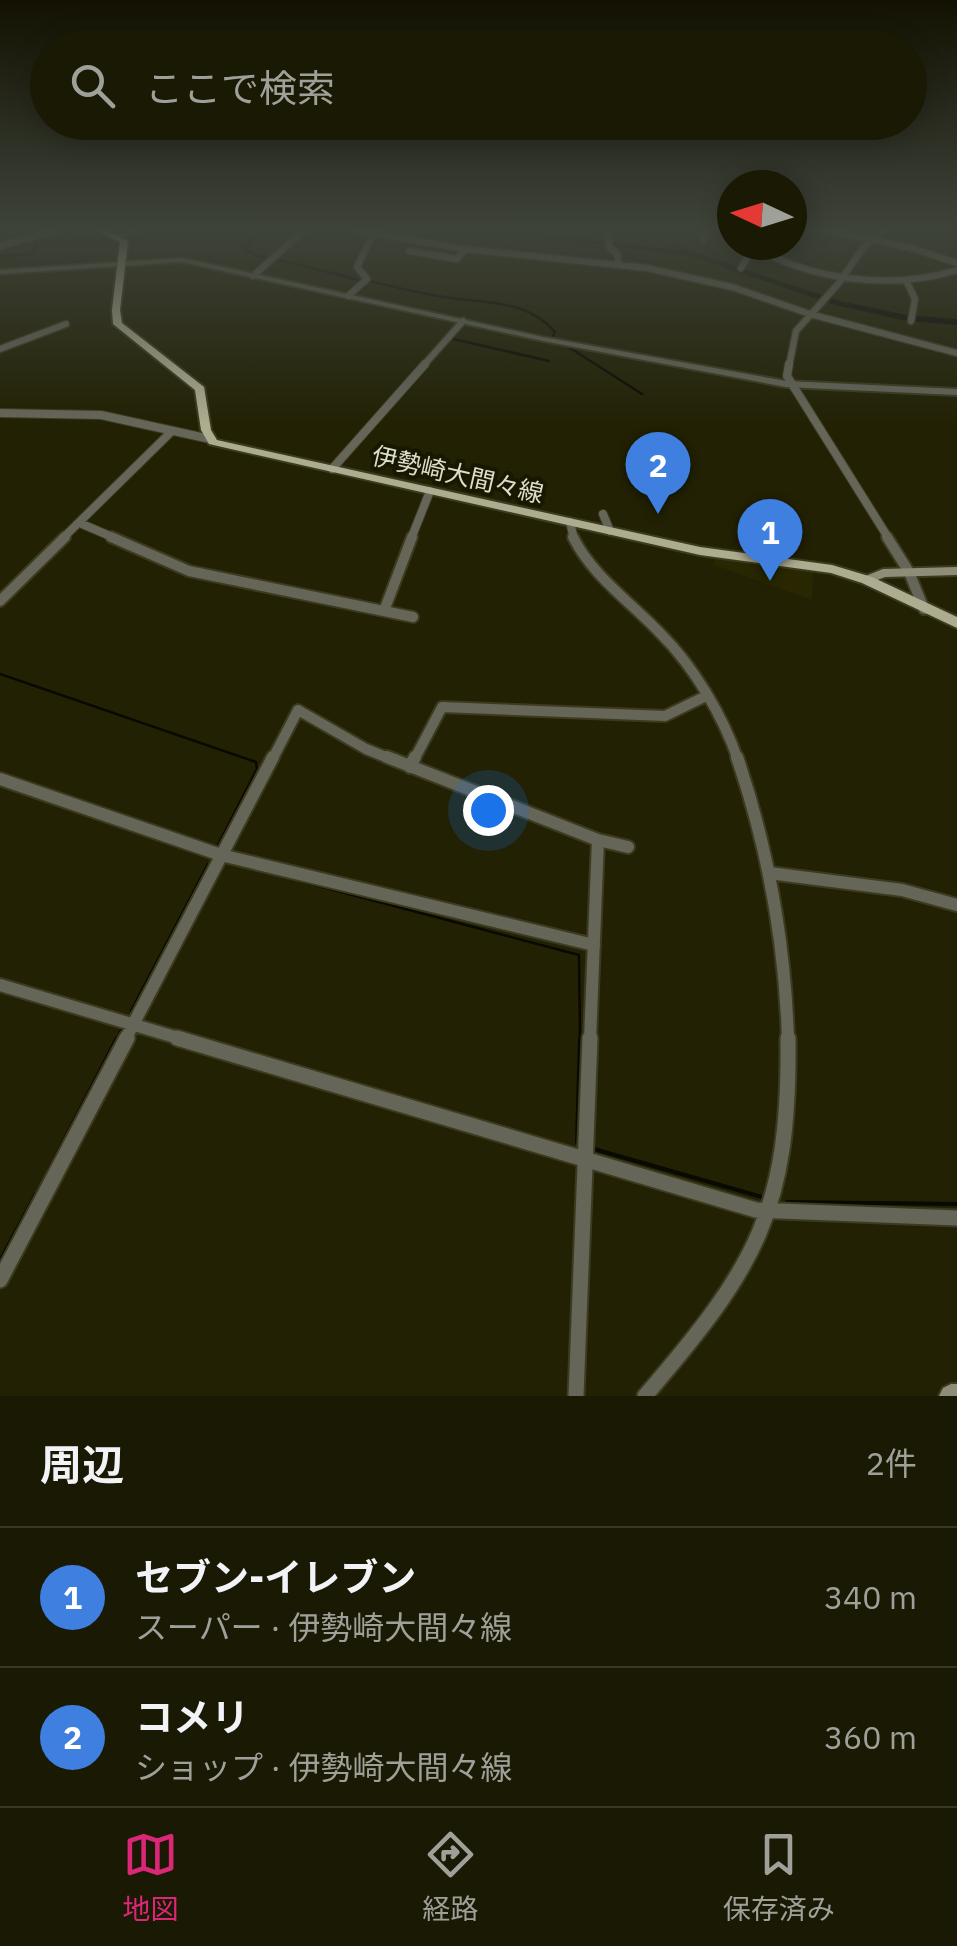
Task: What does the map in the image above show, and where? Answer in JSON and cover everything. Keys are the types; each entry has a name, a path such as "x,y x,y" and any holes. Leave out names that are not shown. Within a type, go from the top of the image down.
{"main road":[{"path":"118,294 118,324 200,389 210,440"},
{"name":"伊勢崎大間々線","path":"210,440 700,552 832,569 867,580 957,624"},
{"path":"867,580 882,573 957,571"}],"street":[{"path":"339,294 790,384 957,392"},
{"path":"753,294 810,314 957,353"},
{"path":"829,294 794,333 787,373 790,384 810,408 909,572 924,608"},
{"path":"911,319 913,294"},
{"path":"332,469 463,321"},
{"path":"0,349 66,324"},
{"path":"0,413 101,415 210,440"},
{"path":"0,601 172,431"},
{"path":"384,611 430,491"},
{"path":"603,514 610,531"},
{"path":"570,522 577,544 606,583 664,636 736,752 754,804 770,873 788,1089 782,1165 770,1212 712,1316 644,1396"},
{"path":"82,524 189,571 413,617"},
{"path":"410,767 442,707 665,716 704,697"},
{"path":"0,1280 298,710 366,750 598,840 628,847"},
{"path":"0,779 221,855 594,945"},
{"path":"576,1396 598,840"},
{"path":"770,873 902,890 957,905"},
{"path":"0,985 770,1212 957,1218"}],"shaded area":[{"path":"715,557 814,569 812,600 714,565"}],"waterway":[{"path":"355,296 552,338 555,332 516,307 429,294"},
{"path":"812,294 907,318 957,322"},
{"path":"453,339 549,361"},
{"path":"561,340 633,353"},
{"path":"567,346 642,394"},
{"path":"0,674 256,762 257,769 218,845"},
{"path":"131,1011 208,864"},
{"path":"266,872 579,955 580,1039"},
{"path":"117,1038 121,1030"},
{"path":"49,1170 117,1038"},
{"path":"577,1142 580,1039"},
{"path":"594,1149 762,1197"},
{"path":"0,1261 36,1194"},
{"path":"787,1202 957,1204"}],"place":[{"name":"コメリ","path":"658,514"},
{"name":"セブン-イレブン","path":"770,581"}]}
